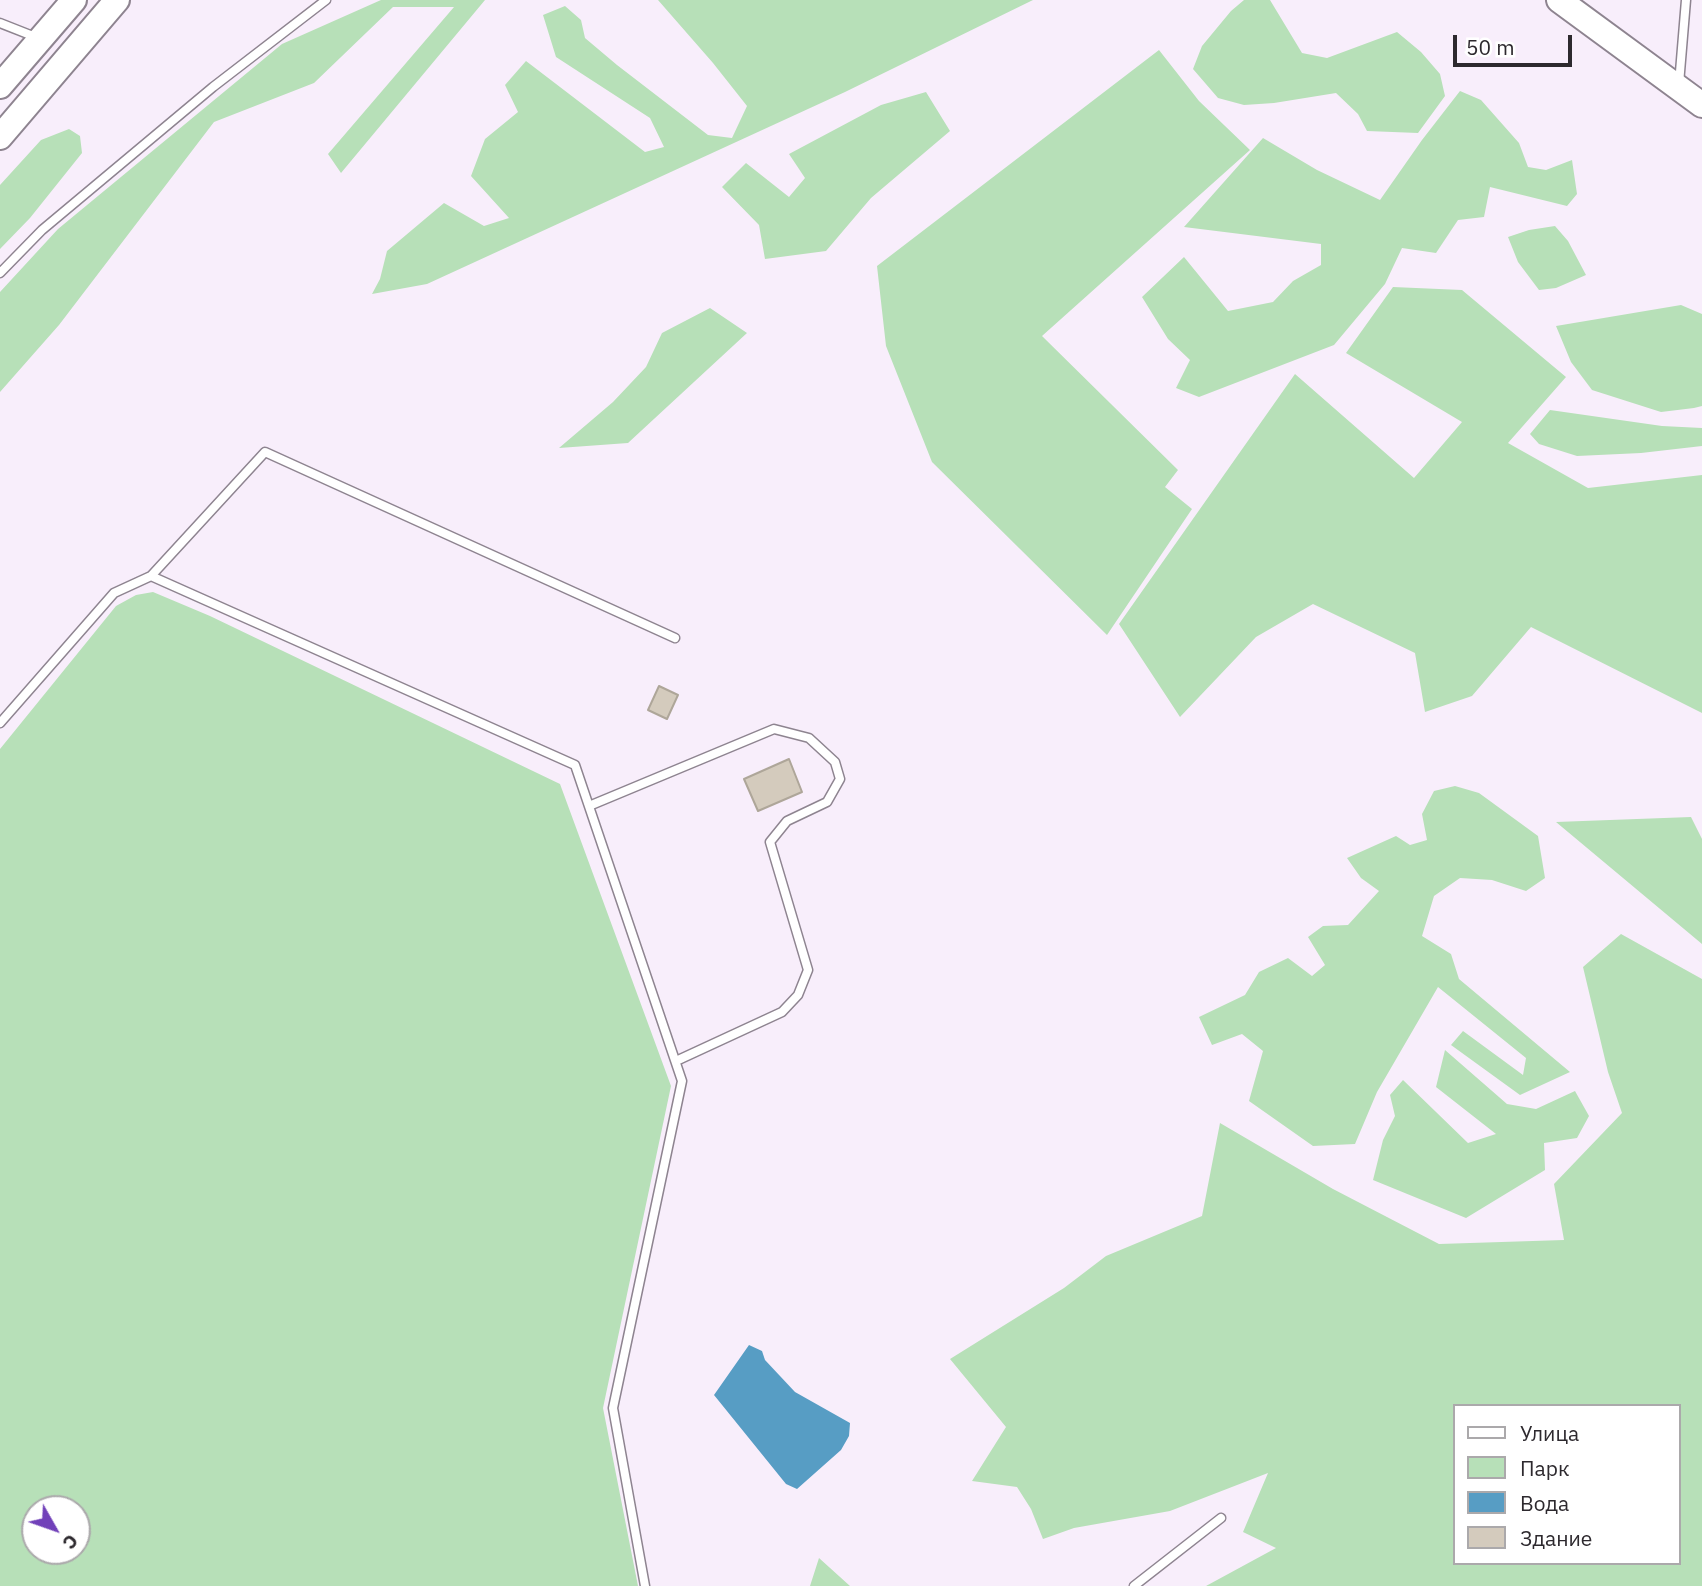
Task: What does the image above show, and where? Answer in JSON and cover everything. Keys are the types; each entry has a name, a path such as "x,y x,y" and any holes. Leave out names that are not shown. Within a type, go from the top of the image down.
{"main road":[{"path":"4,79 74,0"},
{"path":"0,137 117,0"},
{"path":"1559,0 1702,104"}],"lane":[{"path":"0,273 42,230 181,114 326,0"},
{"path":"1678,86 1686,0"},
{"path":"0,23 41,39"},
{"path":"0,723 114,593 151,576 265,452 675,638"},
{"path":"151,576 575,765 682,1081 613,1408 645,1586"},
{"path":"589,806 774,729 809,738 835,762 840,779 827,802 787,821 770,842 808,970 798,995 782,1012 676,1061"},
{"path":"1134,1586 1221,1518"}],"green space":[{"path":"381,0 485,0 341,173 328,154 454,7 393,7 314,83 214,122 59,325 0,392 0,292 58,229 282,44"},
{"path":"658,0 1033,0 845,92 427,284 372,294 380,279 387,251 444,203 484,226 509,218 471,176 485,139 518,112 505,85 526,61 645,152 664,147 650,118 556,57 543,15 565,6 581,20 585,38 617,65 708,135 732,138 747,106"},
{"path":"1244,0 1270,0 1302,53 1327,58 1397,32 1421,52 1440,74 1445,96 1418,133 1367,131 1358,114 1336,93 1244,105 1218,98 1193,69 1202,46 1231,11"},
{"path":"1159,50 1199,101 1250,150 1042,336 1178,470 1165,487 1192,509 1107,635 932,462 886,346 877,266"},
{"path":"1460,91 1481,100 1519,143 1528,167 1546,170 1572,160 1577,194 1567,206 1490,187 1484,217 1458,220 1436,253 1402,248 1385,284 1334,345 1199,397 1176,388 1190,360 1168,339 1142,297 1184,257 1228,311 1273,302 1293,281 1321,265 1321,244 1184,227 1263,138 1317,170 1380,200"},
{"path":"926,92 950,131 871,198 826,251 765,259 759,225 722,187 746,163 789,197 805,178 789,154 881,105"},
{"path":"69,129 80,136 82,153 30,218 0,249 0,185 41,140"},
{"path":"1555,226 1568,241 1586,275 1556,288 1539,290 1518,262 1508,237"},
{"path":"1393,287 1462,290 1566,377 1508,443 1588,488 1702,475 1702,713 1531,627 1472,696 1425,712 1415,653 1313,604 1256,637 1180,717 1119,624 1295,374 1414,478 1462,422 1346,353"},
{"path":"1681,305 1702,314 1702,406 1694,408 1661,412 1592,390 1571,362 1556,326"},
{"path":"710,308 747,333 628,443 559,448 613,402 646,367 662,333"},
{"path":"1550,410 1662,426 1702,428 1702,446 1641,453 1577,456 1539,444 1530,434"},
{"path":"153,592 210,616 560,784 671,1086 603,1408 638,1586 0,1586 0,749 116,606 136,595"},
{"path":"1455,786 1479,793 1538,836 1545,878 1526,891 1492,880 1460,878 1434,896 1422,936 1451,954 1459,979 1570,1072 1520,1095 1451,1045 1463,1031 1523,1075 1526,1058 1438,987 1377,1092 1355,1144 1313,1146 1249,1101 1263,1051 1242,1034 1212,1045 1199,1017 1245,995 1259,972 1288,958 1312,976 1325,965 1308,937 1323,926 1348,925 1379,891 1361,878 1347,858 1396,836 1410,845 1427,840 1422,814 1434,791"},
{"path":"1691,817 1702,839 1702,944 1556,822"},
{"path":"1621,934 1702,979 1702,1586 1206,1586 1276,1548 1243,1532 1268,1473 1170,1511 1074,1528 1043,1539 1031,1509 1017,1487 972,1481 1006,1427 950,1359 1064,1288 1106,1256 1202,1216 1220,1123 1333,1189 1439,1244 1564,1240 1554,1184 1622,1113 1608,1072 1583,967"},
{"path":"1445,1050 1507,1104 1536,1109 1575,1091 1589,1116 1577,1138 1544,1143 1545,1170 1466,1218 1373,1180 1383,1140 1395,1116 1390,1095 1403,1080 1468,1143 1496,1134 1436,1087"},
{"path":"819,1558 850,1586 810,1586"}],"water":[{"path":"749,1345 762,1351 765,1360 795,1392 850,1423 849,1436 841,1450 797,1489 786,1484 714,1395"}],"building":[{"path":"659,686 678,695 667,719 648,710"},
{"path":"789,759 802,792 758,811 744,779"}]}
